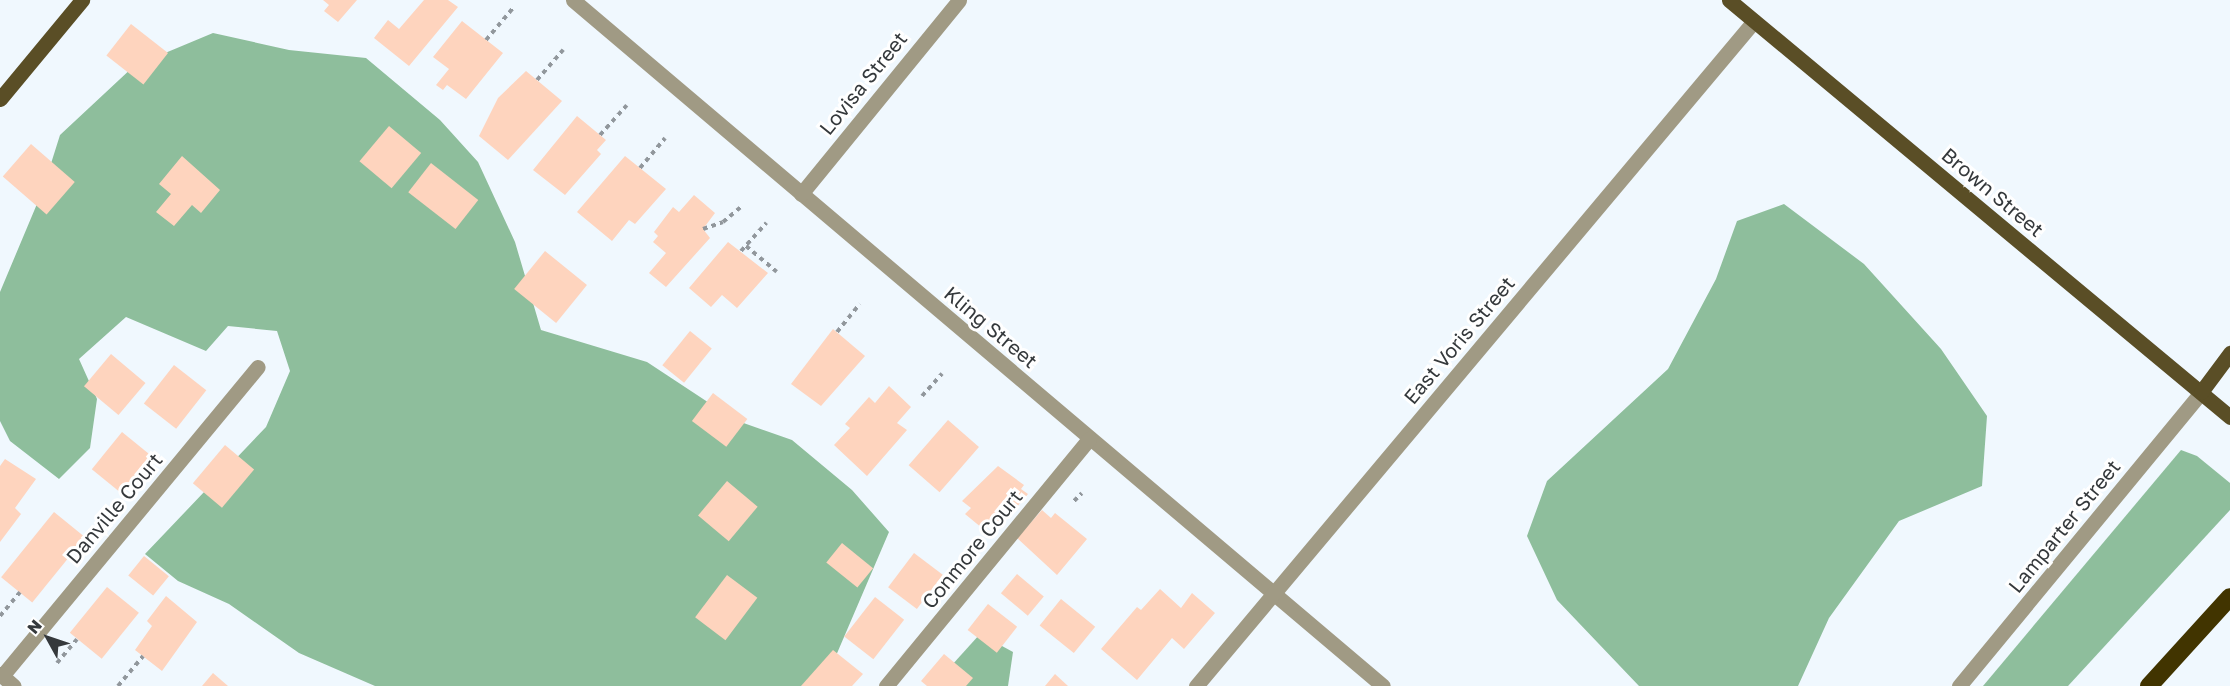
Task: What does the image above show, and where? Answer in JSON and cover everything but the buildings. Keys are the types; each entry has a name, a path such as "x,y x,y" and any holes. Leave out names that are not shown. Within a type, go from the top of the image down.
{"highway":[{"path":"2149,686 2230,597"}],"main road":[{"path":"0,99 82,0"},
{"name":"Brown Street","path":"1729,0 2230,417"},
{"path":"2201,392 2230,352"}],"street":[{"name":"Kling Street","path":"573,0 1383,686"},
{"name":"Lovisa Street","path":"801,194 959,0"},
{"name":"East Voris Street","path":"1196,686 1754,21"},
{"name":"Danville Court","path":"6,679 258,367"},
{"name":"Lamparter Street","path":"1959,686 2201,392"},
{"name":"Conmore Court","path":"886,686 1089,439"}],"path":[{"path":"486,40 513,8"},
{"path":"537,80 562,50"},
{"path":"600,135 627,105"},
{"path":"640,168 665,138"},
{"path":"703,229 723,222 743,205"},
{"path":"741,252 766,223"},
{"path":"746,246 777,272"},
{"path":"837,332 860,304"},
{"path":"922,396 942,374"},
{"path":"0,616 20,592"},
{"path":"57,663 77,639"},
{"path":"118,686 143,656"}],"green space":[{"path":"213,33 289,50 366,58 440,120 478,162 515,242 541,330 647,362 735,420 792,440 852,490 889,532 823,686 375,686 299,653 229,604 178,581 145,554 266,427 290,371 277,331 228,326 206,351 126,317 79,359 97,399 90,448 59,479 10,441 0,421 0,292 42,192 60,135 134,66"},
{"path":"1784,204 1864,264 1941,349 1987,416 1982,486 1899,521 1829,618 1798,686 1639,686 1557,600 1527,536 1547,481 1668,369 1716,279 1737,221"},
{"path":"2181,450 2197,456 2230,483 2230,510 2068,686 1983,686"},
{"path":"980,634 1013,652 1008,686 933,686"}]}
